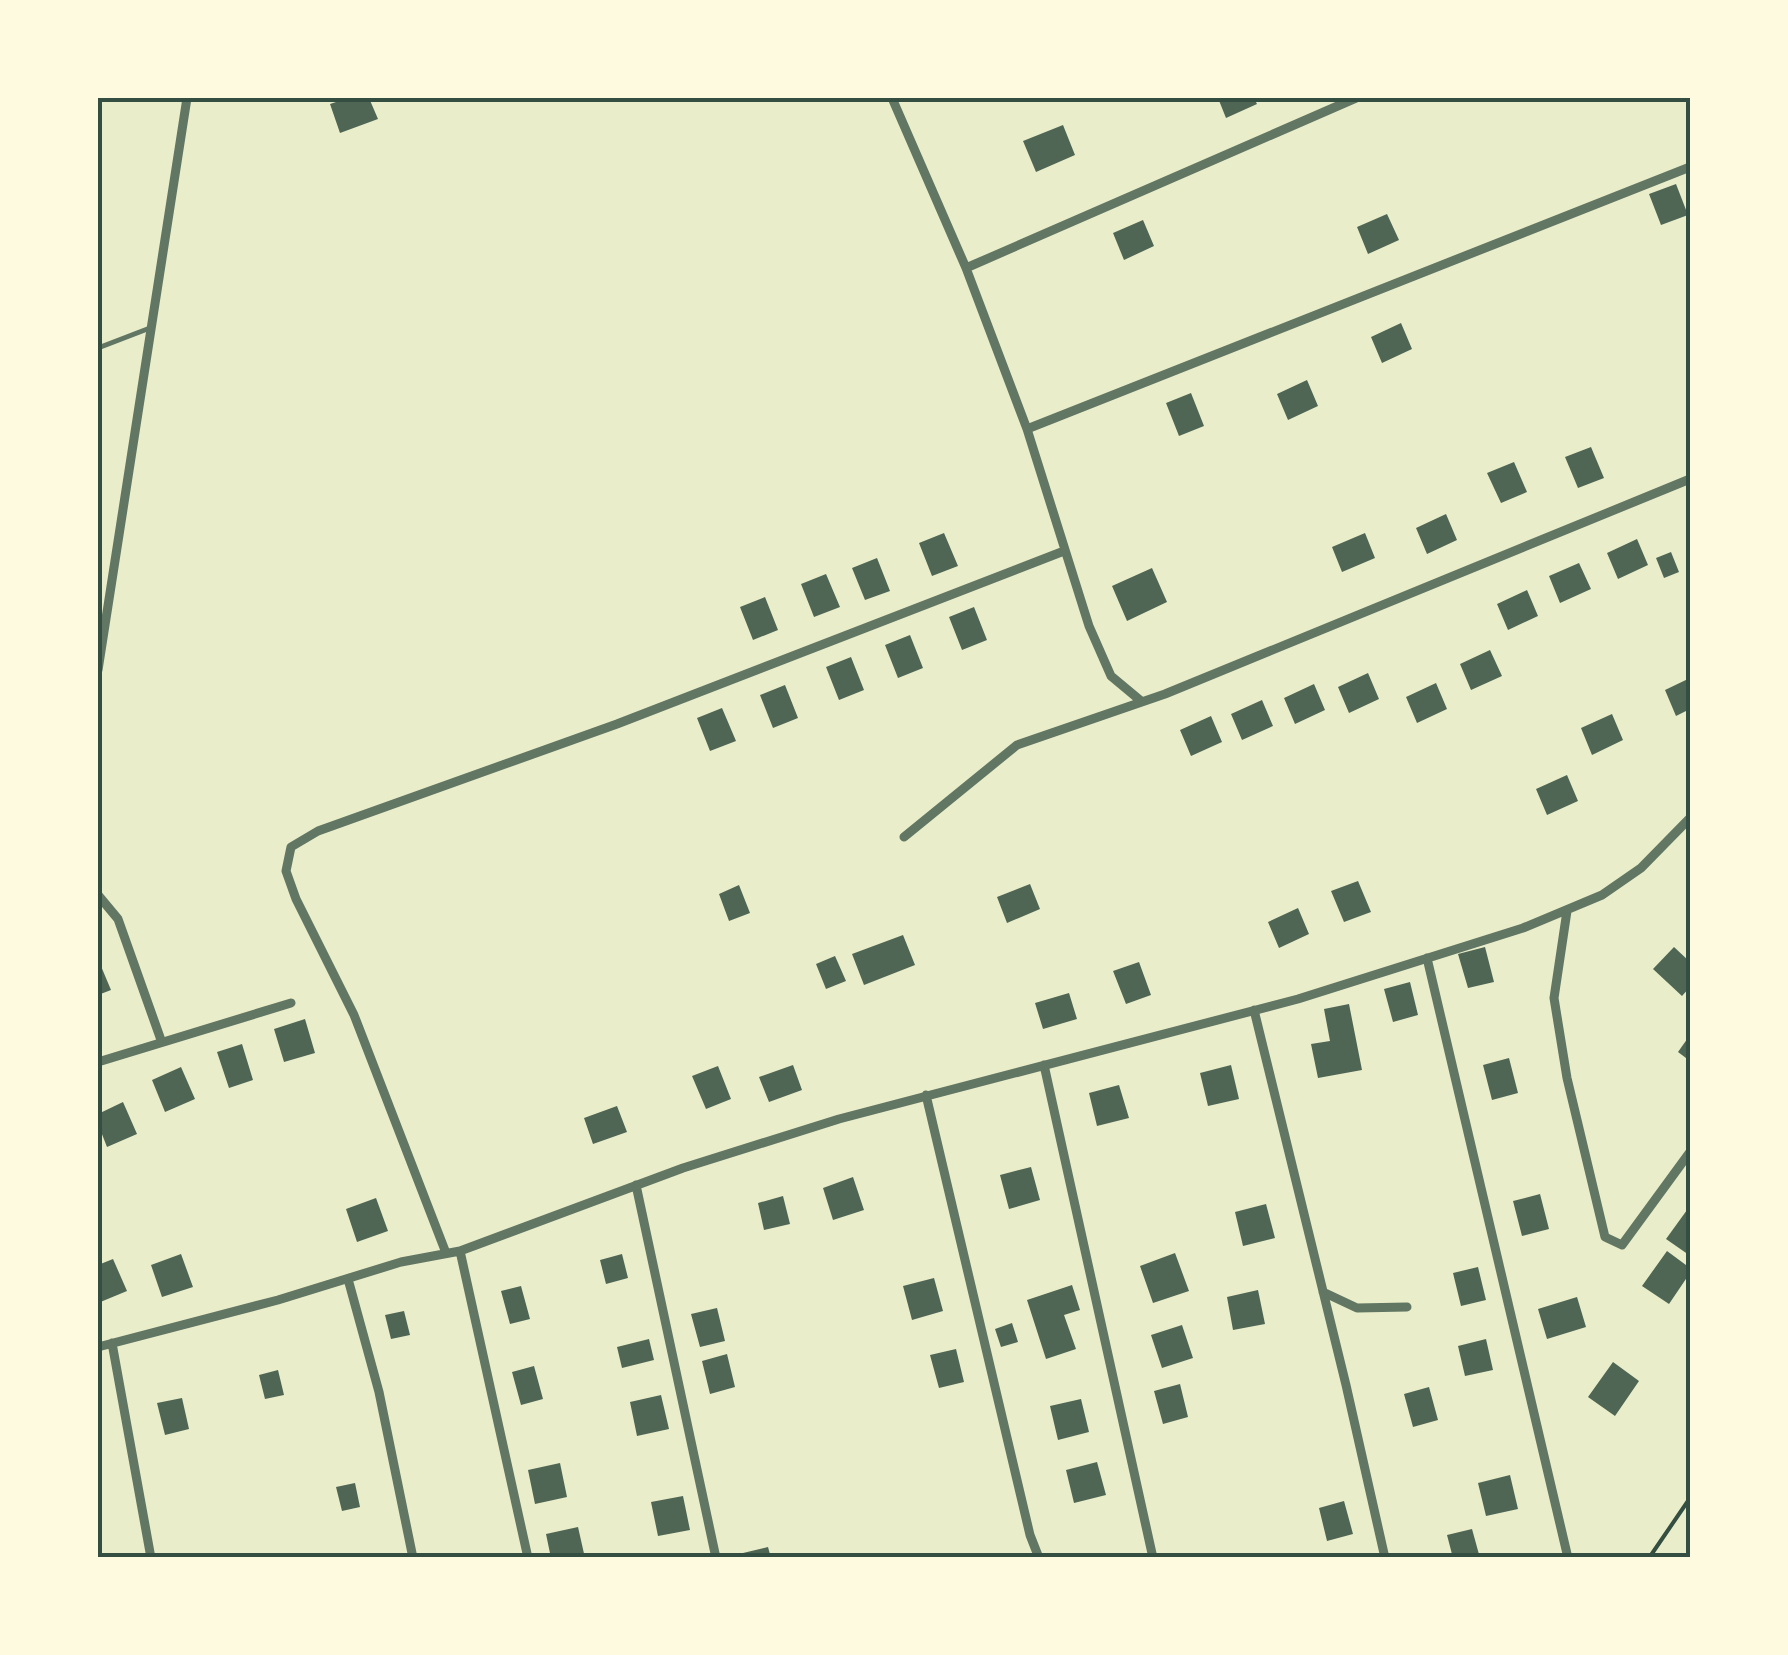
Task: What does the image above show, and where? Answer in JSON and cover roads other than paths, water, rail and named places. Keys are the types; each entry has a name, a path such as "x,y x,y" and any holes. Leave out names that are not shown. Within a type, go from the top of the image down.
{"street":[{"path":"98,670 187,98"},
{"path":"892,98 966,268 1028,429 1089,626 1111,676 1141,701"},
{"path":"966,268 1356,98"},
{"path":"1028,429 1690,167"},
{"path":"904,837 1017,744 1165,694 1690,479"},
{"path":"446,1253 354,1015 296,899 286,871 291,848 318,830 617,724 1064,551"},
{"path":"98,1348 460,1252 683,1168 926,1095 1254,1010 1524,928 1602,894 1641,868 1689,820"},
{"path":"98,895 118,919 161,1040"},
{"path":"1567,910 1554,998 1568,1078 1605,1237 1622,1244 1690,1152"},
{"path":"1427,958 1568,1558"},
{"path":"98,1062 291,1003"},
{"path":"1254,1010 1385,1558"},
{"path":"1044,1065 1152,1558"},
{"path":"926,1095 1030,1535 1039,1558"},
{"path":"636,1185 716,1558"},
{"path":"460,1252 528,1558"},
{"path":"348,1279 380,1392 413,1558"},
{"path":"1323,1292 1358,1308 1407,1307"},
{"path":"112,1343 151,1558"}],"lane":[{"path":"98,348 150,328"}]}
